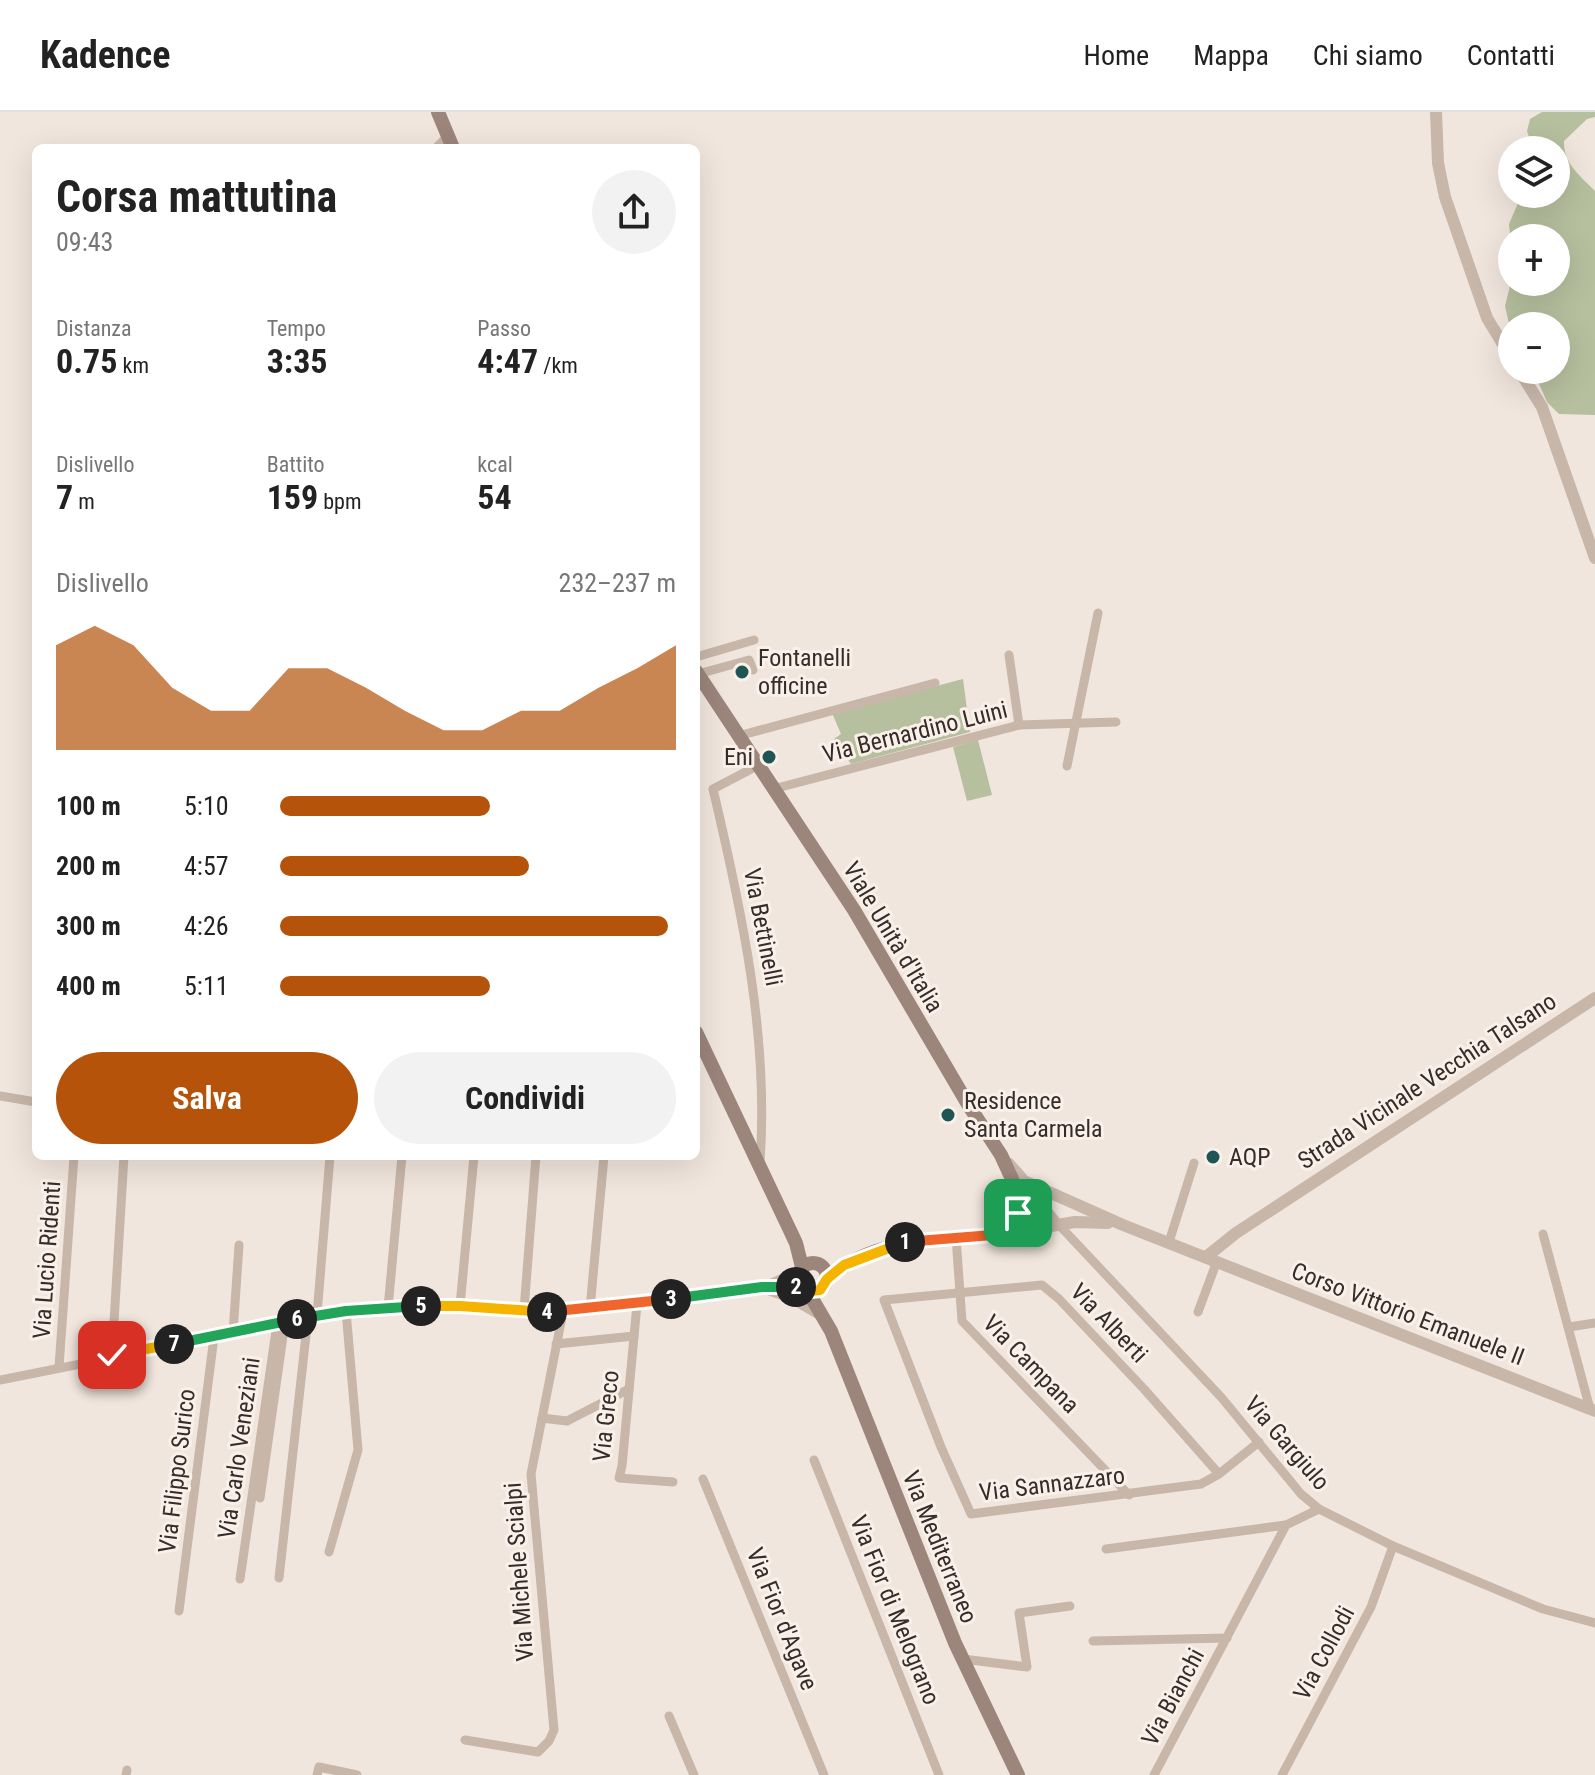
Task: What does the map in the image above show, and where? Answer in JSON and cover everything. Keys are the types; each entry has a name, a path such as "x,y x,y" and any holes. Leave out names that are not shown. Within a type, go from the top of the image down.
{"main road":[{"path":"438,112 450,142"},
{"name":"Viale Unità d'Italia","path":"700,678 854,910 1001,1155 1018,1198 1018,1213 1005,1234"},
{"path":"700,1040 796,1243 801,1269 799,1279 831,1331"},
{"path":"805,1289 820,1290 826,1281 855,1260 907,1242 1005,1234"},
{"path":"801,1269 810,1263 819,1264 825,1270 831,1331"},
{"name":"Via Mediterraneo","path":"831,1331 963,1659 1018,1775"}],"street":[{"path":"1436,112 1438,163 1445,197 1487,318 1498,336"},
{"path":"1528,384 1542,407 1595,558"},
{"path":"1067,766 1098,613"},
{"path":"700,656 754,640"},
{"path":"1009,655 1019,725"},
{"path":"700,672 749,660 753,670"},
{"path":"738,736 935,683"},
{"name":"Via Bernardino Luini","path":"773,789 1019,725 1116,722"},
{"name":"Via Bettinelli","path":"757,766 713,789 740,903 758,1028 763,1124 760,1168"},
{"name":"Strada Vicinale Vecchia Talsano","path":"1211,1259 1236,1233 1595,998"},
{"path":"0,1096 32,1101"},
{"path":"745,1136 763,1124"},
{"path":"1001,1155 1024,1181 1123,1225"},
{"name":"Via Lucio Ridenti","path":"59,1367 74,1160"},
{"path":"112,1355 124,1160"},
{"path":"279,1578 330,1160"},
{"path":"388,1308 402,1160"},
{"path":"460,1306 474,1160"},
{"path":"524,1310 536,1160"},
{"path":"590,1309 604,1160"},
{"path":"1169,1242 1194,1163"},
{"name":"Via Gargiulo","path":"1024,1181 1060,1226 1221,1397 1301,1494 1319,1509 1393,1546 1543,1609 1595,1623"},
{"path":"1005,1234 1095,1221 1123,1225"},
{"name":"Corso Vittorio Emanuele II","path":"1123,1225 1592,1410"},
{"path":"1543,1234 1592,1410"},
{"name":"Via Campana","path":"956,1237 962,1321 1129,1495"},
{"path":"233,1333 239,1245"},
{"path":"1198,1312 1211,1259"},
{"path":"762,1287 801,1269"},
{"name":"Via Alberti","path":"884,1300 1031,1285 1048,1288 1182,1430 1219,1474"},
{"path":"0,1380 112,1355 346,1311 460,1306 563,1312 762,1287 805,1289"},
{"path":"762,1287 791,1297 822,1316"},
{"name":"Via Sannazzaro","path":"884,1300 971,1514 1201,1484 1219,1474 1259,1442"},
{"name":"Via Greco","path":"637,1304 619,1478 673,1482"},
{"path":"329,1552 358,1450 346,1311"},
{"name":"Via Michele Scialpi","path":"465,1740 538,1752 549,1741 554,1730 531,1474 563,1312"},
{"path":"260,1498 281,1323"},
{"name":"Via Carlo Veneziani","path":"240,1579 281,1323"},
{"path":"1569,1327 1595,1323"},
{"path":"556,1344 634,1336"},
{"name":"Via Filippo Surico","path":"179,1611 214,1337"},
{"path":"542,1418 567,1421 629,1389"},
{"name":"Via Fior di Melograno","path":"814,1460 939,1775"},
{"name":"Via Fior d'Agave","path":"703,1479 824,1775"},
{"path":"1106,1549 1286,1525 1319,1509"},
{"name":"Via Bianchi","path":"1154,1775 1286,1525"},
{"name":"Via Collodi","path":"1282,1775 1371,1607 1393,1546"},
{"path":"963,1659 1027,1667 1019,1613 1070,1606"},
{"name":"Via Bianchi","path":"1093,1641 1227,1638"},
{"path":"669,1716 694,1775"},
{"path":"318,1771 357,1775"}],"green space":[{"path":"1542,112 1595,112 1595,117 1587,119 1569,136 1529,136 1530,119"},
{"path":"1570,164 1595,191 1595,415 1559,414 1547,402 1539,384 1570,384 1570,312 1506,312 1505,306 1508,296 1570,296 1570,224 1509,224 1516,208 1570,208"},
{"path":"963,679 970,732 851,764 834,739 841,734 832,713"},
{"path":"978,740 992,795 967,801 953,747"}],"place":[{"name":"Fontanelli officine","path":"742,672"},
{"name":"Eni","path":"769,757"},
{"name":"Residence Santa Carmela","path":"948,1115"},
{"name":"AQP","path":"1213,1157"}],"route":[{"path":"112,1355 346,1311 460,1306 558,1313 762,1287 803,1287 815,1291 820,1290 827,1279 844,1265 865,1255 907,1242 1005,1234 1018,1213"}]}
